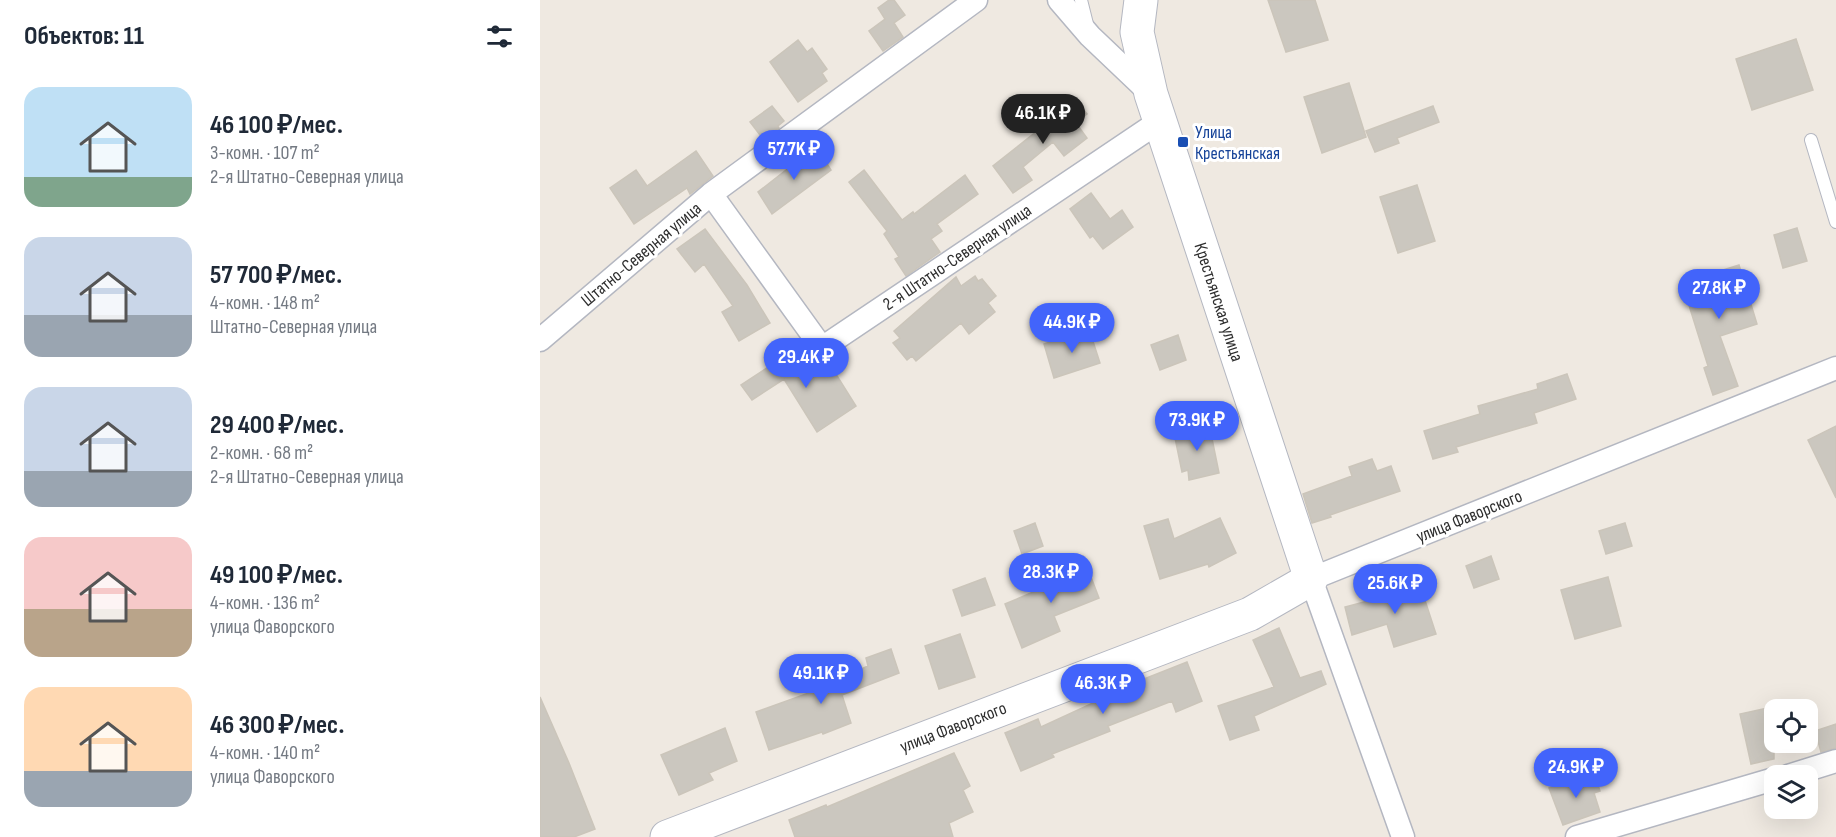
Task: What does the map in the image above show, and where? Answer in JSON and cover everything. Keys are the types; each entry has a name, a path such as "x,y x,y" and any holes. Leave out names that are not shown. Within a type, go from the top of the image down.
{"street":[{"name":"Штатно-Северная улица","path":"540,340 711,194 976,0"},
{"name":"Крестьянская улица","path":"1059,0 1155,107 1311,579 1403,837"},
{"path":"1141,0 1137,32 1155,107"},
{"name":"2-я Штатно-Северная улица","path":"711,194 822,348 1155,107"},
{"name":"улица Фаворского","path":"667,837 1250,614 1311,579 1836,368"},
{"path":"1818,767 1836,761"},
{"path":"1577,837 1764,782"}],"lane":[{"path":"1081,0 1090,36"},
{"path":"1811,140 1836,222"}],"building":[{"path":"889,0 894,0 905,15 894,23 903,37 883,51 869,31 885,19 878,8"},
{"path":"1268,0 1315,0 1328,40 1286,52"},
{"path":"1796,39 1813,90 1752,110 1736,59"},
{"path":"798,40 807,52 812,48 827,69 822,73 827,81 798,102 770,62"},
{"path":"1349,83 1366,137 1322,153 1304,97"},
{"path":"1076,101 1087,114 1076,123 1087,138 1064,156 1053,142 1023,167 1032,180 1013,193 993,166 1042,127 1040,124 1063,107 1065,109"},
{"path":"772,106 784,121 778,126 779,128 763,139 750,122"},
{"path":"1433,106 1439,122 1397,138 1399,143 1375,152 1366,131"},
{"path":"696,151 713,176 690,194 687,188 634,224 610,188 636,170 647,186"},
{"path":"809,152 814,159 821,154 831,170 772,214 758,192"},
{"path":"864,170 902,220 913,212 914,214 965,175 978,194 937,224 942,231 931,239 940,252 906,276 895,259 899,257 884,234 887,231 849,182"},
{"path":"1417,185 1435,241 1398,253 1380,197"},
{"path":"1091,193 1110,219 1122,210 1133,227 1103,249 1093,236 1090,238 1070,209"},
{"path":"1797,228 1807,261 1783,268 1774,235"},
{"path":"705,229 747,285 770,323 739,341 722,312 733,306 704,264 695,272 677,249"},
{"path":"1739,265 1757,324 1720,336 1738,386 1713,395 1704,368 1708,366 1682,283"},
{"path":"975,276 978,281 982,279 996,296 988,303 995,312 969,334 961,323 916,361 912,356 907,360 893,343 900,338 894,331 956,277 961,286"},
{"path":"1089,329 1100,363 1054,378 1044,344"},
{"path":"1178,335 1186,360 1160,370 1151,345"},
{"path":"796,349 812,374 829,363 856,406 817,432 784,379 752,400 741,385"},
{"path":"1567,374 1576,399 1534,413 1537,423 1456,447 1458,452 1433,459 1424,431 1480,414 1478,406 1538,389 1537,384"},
{"path":"1209,424 1219,473 1189,480 1188,470 1182,472 1174,433"},
{"path":"1836,426 1836,498 1808,440"},
{"path":"1372,459 1377,471 1391,466 1400,491 1312,523 1303,494 1352,476 1349,467"},
{"path":"1220,518 1236,553 1209,567 1208,564 1160,579 1144,526 1168,519 1174,539"},
{"path":"1035,523 1043,546 1022,554 1014,531"},
{"path":"1625,523 1632,546 1606,554 1599,531"},
{"path":"1083,556 1099,598 1054,616 1060,631 1022,648 1005,604 1066,578 1062,566"},
{"path":"1491,556 1499,579 1474,588 1466,566"},
{"path":"1608,577 1621,626 1575,639 1561,590"},
{"path":"985,578 995,605 962,616 953,590"},
{"path":"1419,582 1436,634 1394,647 1387,624 1352,635 1345,607 1379,598 1378,595"},
{"path":"1279,628 1300,678 1321,671 1326,684 1254,716 1259,730 1230,740 1218,706 1274,687 1253,640"},
{"path":"960,634 975,677 939,689 925,646"},
{"path":"891,649 899,673 842,695 851,723 769,750 756,712 820,689 820,687 868,666 866,658"},
{"path":"1187,662 1202,701 1176,712 1172,701 1108,726 1110,731 1052,754 1054,757 1021,771 1005,733 1038,719 1041,727 1117,692 1115,687 1143,676 1144,679"},
{"path":"540,697 595,829 574,837 540,837"},
{"path":"1764,709 1764,753 1774,753 1774,759 1751,764 1740,714"},
{"path":"1836,724 1836,748 1821,752 1818,730"},
{"path":"725,728 737,761 709,773 713,780 679,795 661,755"},
{"path":"954,753 970,786 963,790 973,812 949,823 953,837 795,837 789,820 826,805 827,807"},
{"path":"1594,773 1600,791 1594,793 1600,812 1563,825 1549,788"}],"place":[{"name":"Улица Крестьянская","path":"1183,142"}]}
